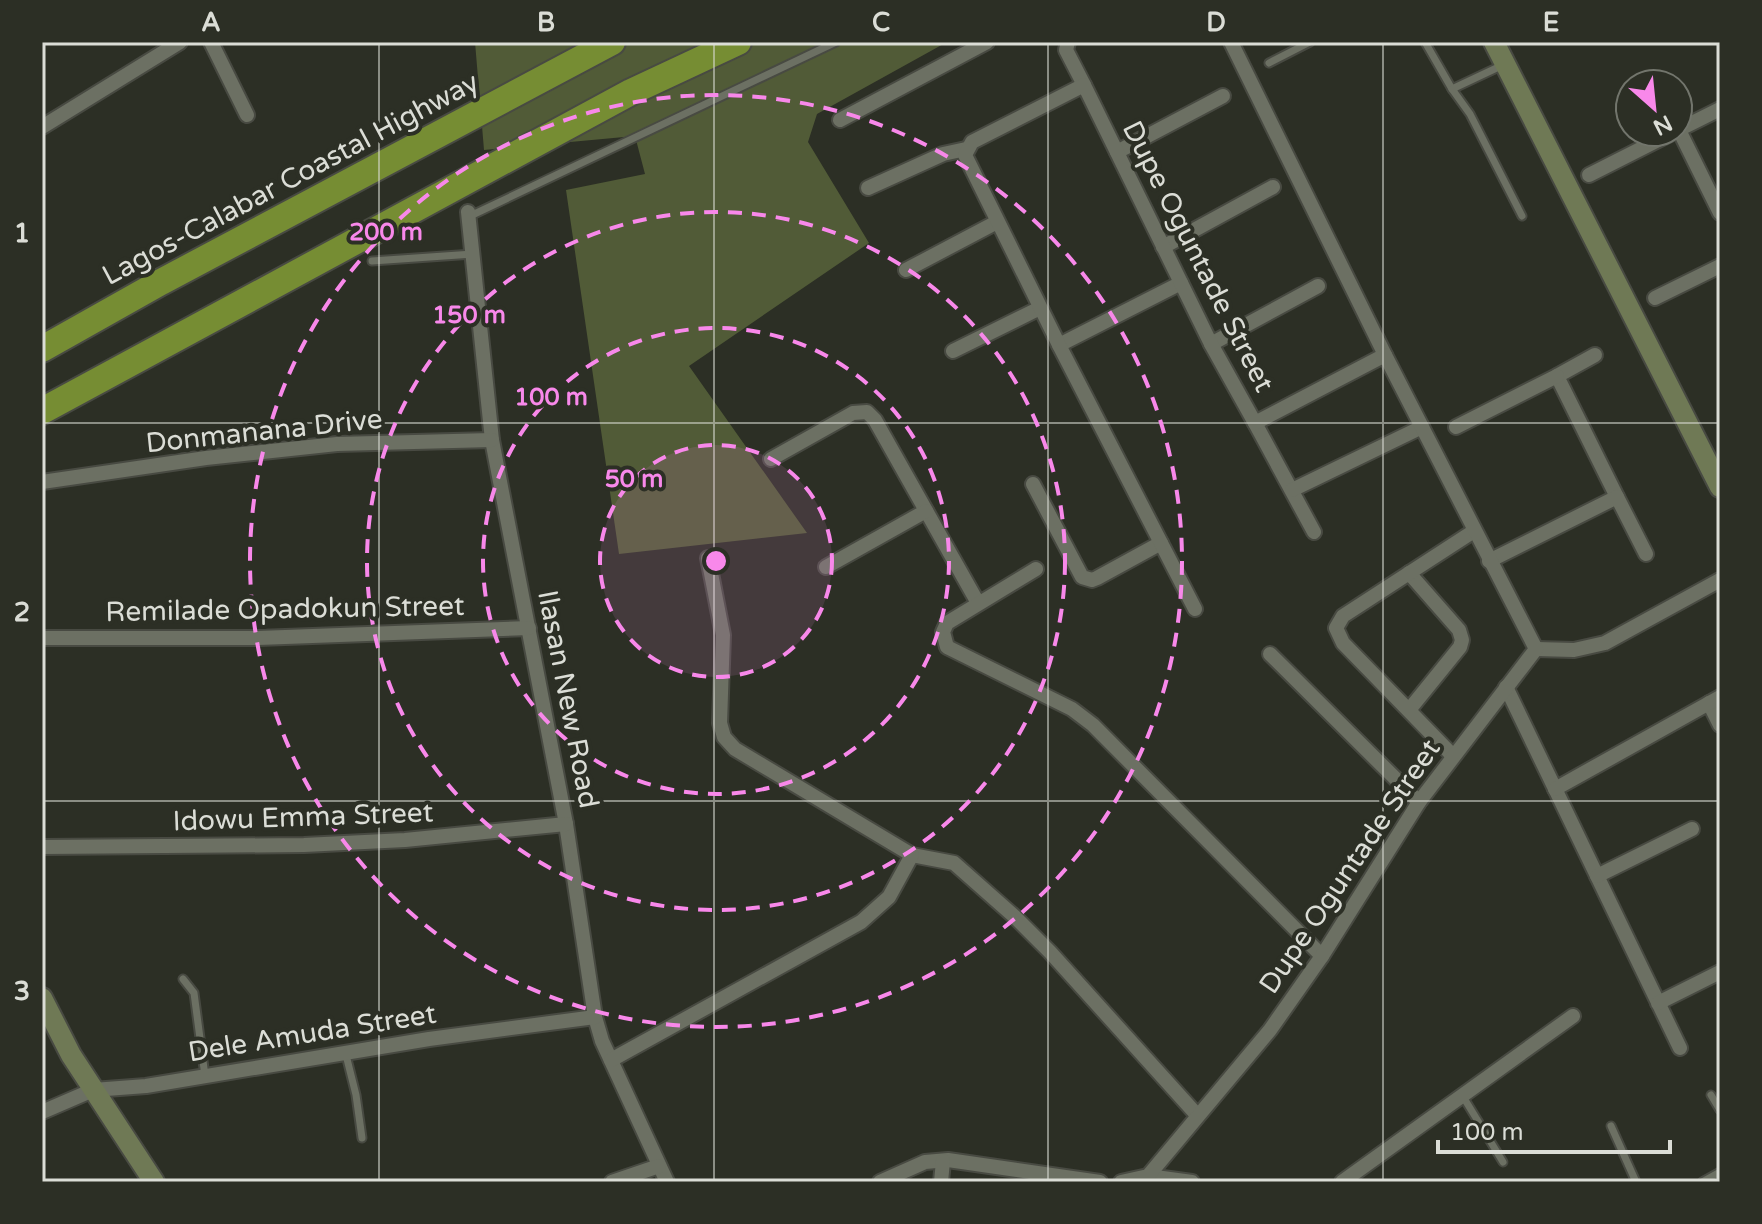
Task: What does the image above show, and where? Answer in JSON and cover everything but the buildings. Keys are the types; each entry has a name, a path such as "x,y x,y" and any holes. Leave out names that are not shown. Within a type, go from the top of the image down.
{"highway":[{"name":"Lagos-Calabar Coastal Highway","path":"42,349 175,274 612,42"},
{"path":"42,411 631,92 738,42"}],"street":[{"path":"42,127 180,42"},
{"path":"211,42 247,115"},
{"path":"840,120 987,42"},
{"path":"1231,42 1385,355 1536,649 1574,650 1605,643 1720,580"},
{"path":"1494,42 1720,487"},
{"name":"Dupe Oguntade Street","path":"1065,45 1211,344 1255,423 1385,355"},
{"path":"868,188 943,154 966,149 972,142 1084,85"},
{"path":"1117,152 1223,96"},
{"path":"1694,122 1720,109"},
{"path":"1589,175 1643,148"},
{"path":"1686,148 1720,213"},
{"path":"966,149 967,162 1195,609"},
{"path":"1163,247 1273,187"},
{"name":"Ilasan New Road","path":"468,214 492,440 566,824 595,1017 611,1060 667,1182"},
{"path":"906,270 997,222"},
{"path":"1655,298 1720,266"},
{"path":"1059,345 1181,283"},
{"path":"1211,344 1318,286"},
{"path":"953,351 1040,308"},
{"path":"1456,427 1595,355"},
{"path":"1557,376 1646,554"},
{"path":"771,459 853,413 867,412 875,420 978,603"},
{"path":"1255,423 1314,532"},
{"path":"1292,490 1422,427"},
{"name":"Donmanana Drive","path":"42,482 206,458 337,444 492,440"},
{"path":"1033,484 1082,577 1097,578 1161,543"},
{"path":"1489,561 1617,497"},
{"path":"826,567 926,511"},
{"path":"1453,756 1343,643 1336,628 1343,616 1474,531"},
{"path":"708,558 723,635 720,723 724,737 735,749 912,855 954,863 1015,917 1197,1115"},
{"path":"1036,569 947,623 943,632 947,647 1072,709 1093,725 1322,956"},
{"path":"1409,573 1459,630 1462,640 1460,647 1409,710"},
{"name":"Remilade Opadokun Street","path":"42,638 258,638 529,628"},
{"name":"Dupe Oguntade Street","path":"1148,1176 1270,1030 1322,956 1419,802 1536,649"},
{"path":"1270,654 1419,802"},
{"path":"1506,687 1680,1048"},
{"path":"1555,789 1714,700 1720,725"},
{"name":"Idowu Emma Street","path":"42,847 304,845 405,840 566,824"},
{"path":"1597,876 1692,829"},
{"path":"611,1060 861,922 889,897 912,855"},
{"path":"1658,1003 1720,972"},
{"path":"42,998 55,1028 154,1182"},
{"path":"1342,1182 1573,1016"},
{"name":"Dele Amuda Street","path":"42,1112 93,1090 146,1086 429,1039 595,1017"},
{"path":"880,1182 925,1162 943,1161 1100,1182"},
{"path":"941,1182 943,1161"},
{"path":"612,1182 659,1166"},
{"path":"1121,1182 1148,1176 1192,1182"}],"lane":[{"path":"468,214 836,42"},
{"path":"1269,63 1310,42"},
{"path":"1425,42 1470,114 1522,216"},
{"path":"1452,89 1505,64"},
{"path":"372,261 473,254"},
{"path":"183,979 194,993 205,1076"},
{"path":"346,1055 362,1138"},
{"path":"1462,1095 1503,1162"},
{"path":"1711,1095 1720,1110"},
{"path":"1611,1126 1636,1182"},
{"path":"1702,1182 1720,1172"}],"green space":[{"path":"475,42 947,42 817,114 808,142 869,243 689,366 807,533 619,554 566,190 645,174 635,136 484,150"}]}
